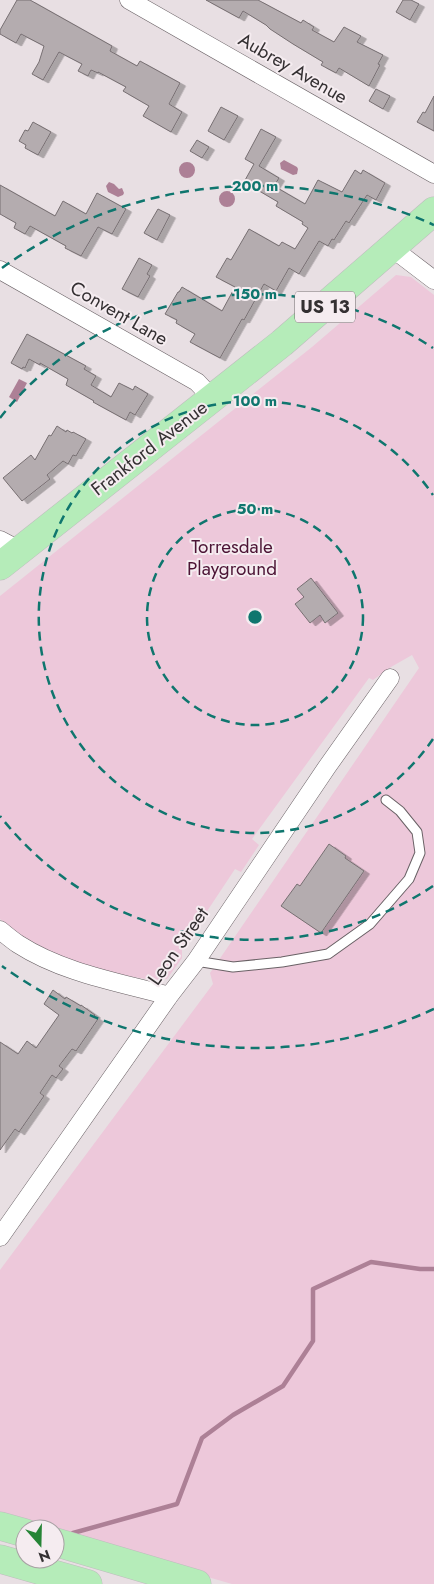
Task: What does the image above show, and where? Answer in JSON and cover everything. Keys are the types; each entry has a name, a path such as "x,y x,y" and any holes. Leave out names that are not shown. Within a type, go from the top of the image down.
{"main road":[{"name":"Frankford Avenue","path":"6,552 212,398 288,338 434,212"},
{"path":"0,1526 15,1530"},
{"path":"65,1545 197,1584"},
{"path":"0,1559 88,1584"}],"street":[{"name":"Aubrey Avenue","path":"129,0 434,174"},
{"path":"392,248 434,280"},
{"name":"Convent Lane","path":"0,270 198,382 212,398"},
{"name":"Leon Street","path":"0,1237 169,996 196,961 390,678"},
{"path":"0,930 18,944 47,960 81,973 169,996"}],"lane":[{"path":"196,961 233,968 328,954 370,924 409,879 420,853 417,832 400,811 386,800"}],"green space":[{"name":"Torresdale Playground","path":"396,275 411,277 434,295 434,1584 232,1584 65,1536 65,1519 15,1519 15,1521 0,1516 0,1270 213,984 210,973 419,668 412,655 373,680 369,678 252,839 259,845 241,872 235,869 182,949 182,958 167,979 153,980 127,976 63,959 19,934 0,919 0,596 312,347"}],"shaded area":[{"path":"284,160 297,167 297,174 293,175 281,169 280,163"},
{"path":"187,162 193,164 195,170 193,176 187,178 181,176 179,170 181,164"},
{"path":"109,182 119,189 122,188 123,195 118,197 108,192 106,186"},
{"path":"224,191 230,191 235,196 233,205 224,207 219,202 219,196"},
{"path":"19,379 27,383 17,402 9,397"}],"building":[{"path":"17,0 30,0 112,46 110,51 137,66 140,61 180,83 169,104 182,112 171,132 143,116 149,106 123,91 126,87 98,72 91,70 88,76 78,71 82,64 59,52 43,80 32,74 39,62 44,46 21,34 16,43 0,34 0,30"},
{"path":"206,0 258,0 301,23 303,20 314,27 312,30 334,42 344,27 361,36 357,42 383,55 378,64 380,65 369,86 339,68 336,73 321,65 323,62 243,11 239,18"},
{"path":"403,0 411,0 419,4 410,20 396,12"},
{"path":"376,89 390,96 383,109 369,101"},
{"path":"434,96 434,131 417,122 423,112 425,113"},
{"path":"221,107 238,116 224,140 208,131"},
{"path":"33,122 51,132 38,155 25,148 26,145 19,141 25,130 28,131"},
{"path":"261,129 276,137 259,166 279,178 274,186 305,204 318,180 342,192 355,170 361,174 363,170 385,183 376,200 367,195 349,223 346,221 328,246 319,241 299,274 289,268 276,291 264,284 220,358 190,342 195,334 176,323 177,320 165,314 178,292 182,287 222,311 235,287 216,277 227,258 231,260 249,229 279,246 282,242 295,249 308,228 302,224 303,222 276,206 278,202 244,182 254,164 245,159"},
{"path":"197,140 209,147 202,158 190,151"},
{"path":"0,185 55,216 63,201 86,214 97,193 126,209 112,234 98,227 81,256 30,226 25,234 14,228 16,223 0,214"},
{"path":"158,209 170,215 157,240 144,233"},
{"path":"139,258 152,265 147,274 150,276 138,297 122,289"},
{"path":"27,334 86,366 84,369 96,376 91,385 111,397 119,383 133,390 135,386 148,394 135,415 130,412 126,420 66,385 68,379 40,363 40,365 29,359 25,368 23,367 22,369 11,363"},
{"path":"57,426 66,432 67,430 73,432 86,439 76,456 73,455 68,464 63,461 47,475 50,479 22,501 3,478 31,455 35,460 49,435 51,436"},
{"path":"311,578 338,613 325,623 320,615 310,623 295,604 304,597 297,589"},
{"path":"329,844 364,871 321,933 281,906 297,884 300,886"},
{"path":"53,990 65,999 66,997 81,1005 98,1019 76,1051 72,1049 59,1066 63,1069 56,1078 52,1075 40,1093 44,1096 19,1132 15,1129 0,1150 0,1042 18,1054 27,1041 36,1048 59,1015 44,1004"}],"waterway":[{"path":"73,1533 177,1504 202,1438 233,1415 283,1386 313,1341 313,1289 371,1262 420,1269 434,1269"}]}
